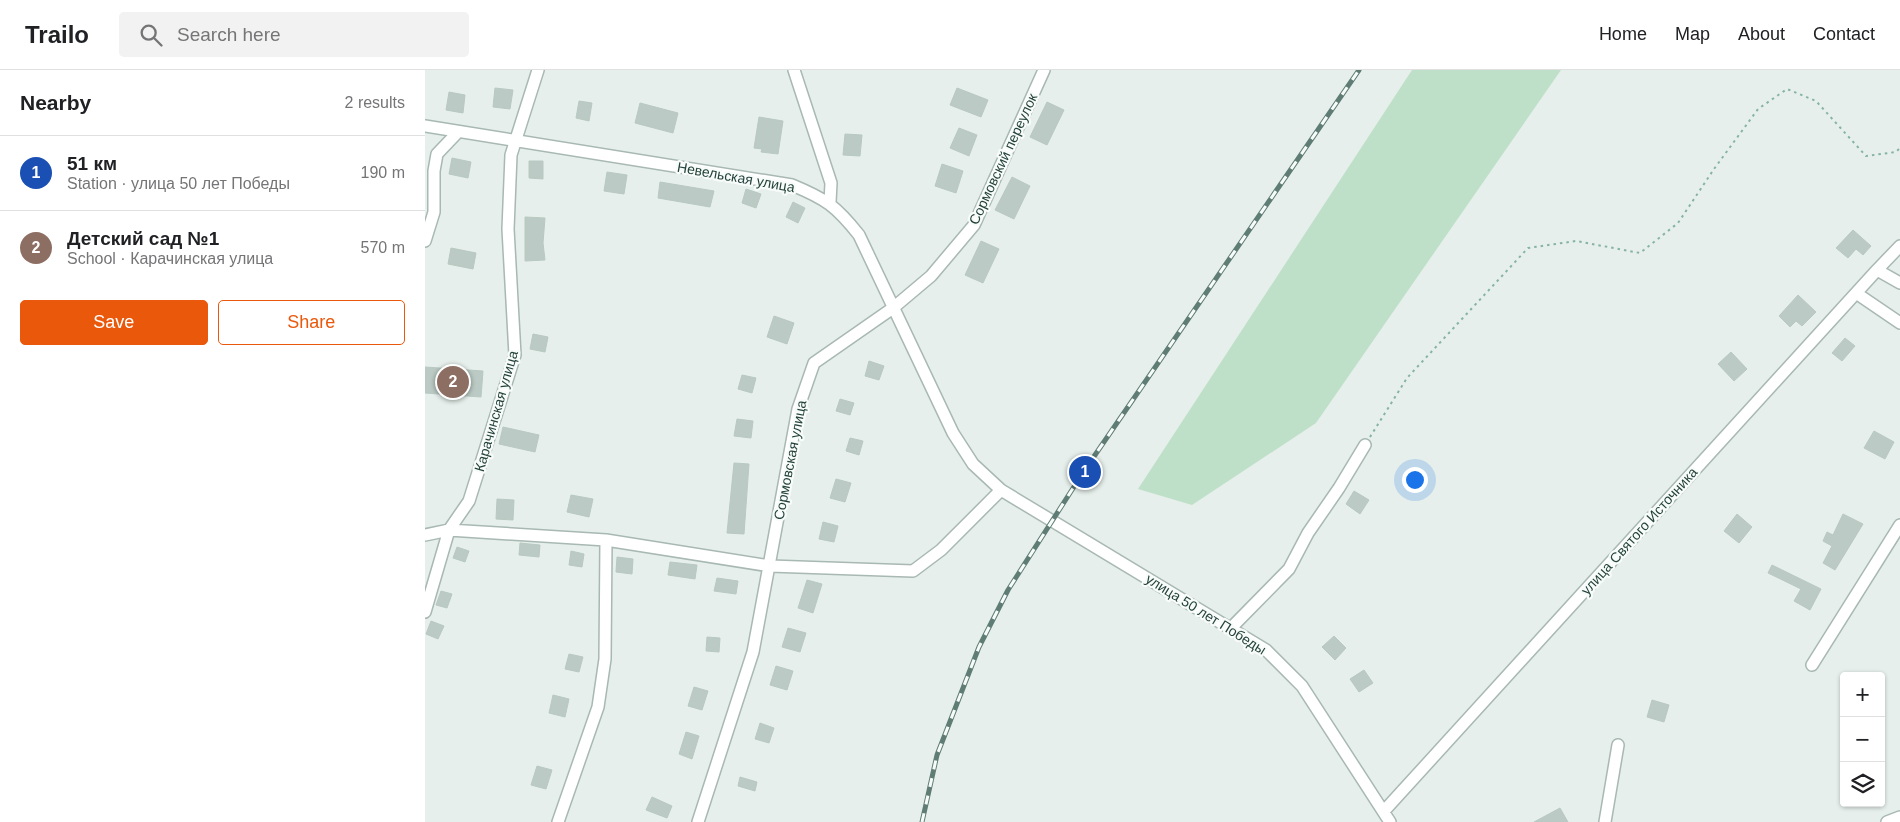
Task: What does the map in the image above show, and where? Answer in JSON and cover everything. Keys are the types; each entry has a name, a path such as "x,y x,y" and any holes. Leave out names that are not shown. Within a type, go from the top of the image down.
{"street":[{"name":"Карачинская улица","path":"425,612 438,575 449,530 469,501 515,355 509,229 511,155 514,140 538,70"},
{"path":"794,70 831,183 830,202"},
{"name":"Сормовский переулок","path":"893,308 931,276 974,225 1045,70"},
{"name":"Невельская улица","path":"425,126 792,185 830,202 842,213 859,235 953,433 973,464 1001,490 1052,520"},
{"path":"425,241 434,212 434,171 437,154 458,132"},
{"name":"улица Святого Источника","path":"1384,811 1900,246"},
{"path":"1877,270 1900,283"},
{"path":"1856,293 1900,324"},
{"name":"Сормовская улица","path":"698,822 753,652 798,409 814,363 893,308"},
{"path":"1231,628 1289,569 1308,533 1339,488 1365,445"},
{"path":"425,535 449,530 606,540 770,566 913,571 941,550 1001,490"},
{"name":"улица 50 лет Победы","path":"1052,520 1266,650 1302,686 1390,822"},
{"path":"1813,665 1900,525"},
{"path":"558,822 597,708 605,659 606,540"},
{"path":"1605,822 1618,745"},
{"path":"1887,822 1900,817"}],"path":[{"path":"1365,445 1407,378 1528,248 1575,241 1640,253 1678,223 1714,169 1758,109 1787,89 1816,101 1867,156 1896,152 1900,148"}],"green space":[{"path":"1412,70 1561,70 1316,423 1192,505 1138,489"}],"building":[{"path":"495,88 513,90 510,109 493,107"},
{"path":"957,88 988,100 981,117 950,105"},
{"path":"449,92 465,95 463,113 446,110"},
{"path":"579,101 592,103 589,121 576,118"},
{"path":"1047,102 1064,110 1047,145 1030,137"},
{"path":"640,103 678,113 673,133 635,123"},
{"path":"759,117 783,121 778,154 761,152 762,149 754,148"},
{"path":"959,128 977,135 969,156 950,148"},
{"path":"845,134 862,135 860,156 843,155"},
{"path":"452,158 471,162 468,178 449,174"},
{"path":"529,161 543,161 543,179 529,178"},
{"path":"942,164 963,171 956,193 935,186"},
{"path":"607,172 627,175 624,194 604,191"},
{"path":"1012,177 1030,186 1014,219 995,210"},
{"path":"660,182 714,191 710,207 658,198"},
{"path":"746,189 761,194 756,208 742,203"},
{"path":"793,202 805,208 798,223 786,217"},
{"path":"525,217 545,218 543,243 545,260 525,261"},
{"path":"1853,230 1871,246 1863,255 1856,249 1848,258 1836,248"},
{"path":"981,241 999,249 983,283 965,275"},
{"path":"451,248 476,253 473,269 448,264"},
{"path":"1798,295 1816,312 1802,326 1796,321 1790,327 1779,316"},
{"path":"774,316 794,323 787,344 767,337"},
{"path":"533,334 548,337 545,352 530,349"},
{"path":"1845,338 1855,346 1842,361 1832,353"},
{"path":"1731,352 1747,369 1734,381 1718,364"},
{"path":"869,361 884,366 879,380 865,376"},
{"path":"425,367 483,371 481,397 425,393"},
{"path":"742,375 756,378 752,393 738,389"},
{"path":"840,399 854,403 850,415 836,411"},
{"path":"737,419 753,421 751,438 734,436"},
{"path":"503,427 539,435 535,452 499,444"},
{"path":"1874,431 1894,442 1885,459 1864,448"},
{"path":"850,438 863,441 859,455 846,451"},
{"path":"734,463 749,464 744,534 727,533"},
{"path":"836,479 851,483 845,502 830,498"},
{"path":"1354,491 1369,500 1360,514 1346,504"},
{"path":"571,495 593,499 589,517 567,512"},
{"path":"497,499 514,500 513,520 496,519"},
{"path":"1737,514 1752,527 1739,543 1724,531"},
{"path":"1843,514 1863,524 1835,570 1823,563 1832,546 1823,541 1827,532 1833,535"},
{"path":"823,522 838,526 834,542 819,539"},
{"path":"520,543 540,545 539,557 519,555"},
{"path":"457,547 469,551 465,562 453,558"},
{"path":"571,551 584,554 582,567 569,565"},
{"path":"617,557 633,559 632,574 616,572"},
{"path":"670,562 697,565 695,579 668,575"},
{"path":"1772,565 1821,589 1810,610 1794,601 1801,589 1768,573"},
{"path":"717,578 738,581 736,594 714,591"},
{"path":"807,580 822,584 813,613 798,608"},
{"path":"441,591 452,594 447,608 436,605"},
{"path":"431,621 444,626 438,639 426,634"},
{"path":"788,628 806,633 800,652 782,647"},
{"path":"1334,636 1346,648 1335,660 1322,647"},
{"path":"707,637 720,638 719,652 706,651"},
{"path":"569,654 583,657 579,672 565,669"},
{"path":"776,666 793,671 787,690 770,685"},
{"path":"1364,670 1373,683 1359,692 1350,679"},
{"path":"694,687 708,691 702,710 688,706"},
{"path":"553,695 569,699 565,717 549,713"},
{"path":"1652,700 1669,705 1664,722 1647,717"},
{"path":"760,723 774,728 769,743 755,739"},
{"path":"686,732 699,736 692,759 679,754"},
{"path":"537,766 552,770 546,789 531,785"},
{"path":"740,777 757,782 755,791 738,786"},
{"path":"652,797 672,806 667,818 646,810"},
{"path":"1560,808 1568,822 1534,822"}],"railway":[{"path":"922,822 937,755 979,647 1008,590 1084,471 1359,70"}],"place":[{"name":"Детский сад №1","path":"453,382"},
{"name":"51 км","path":"1085,472"}]}
